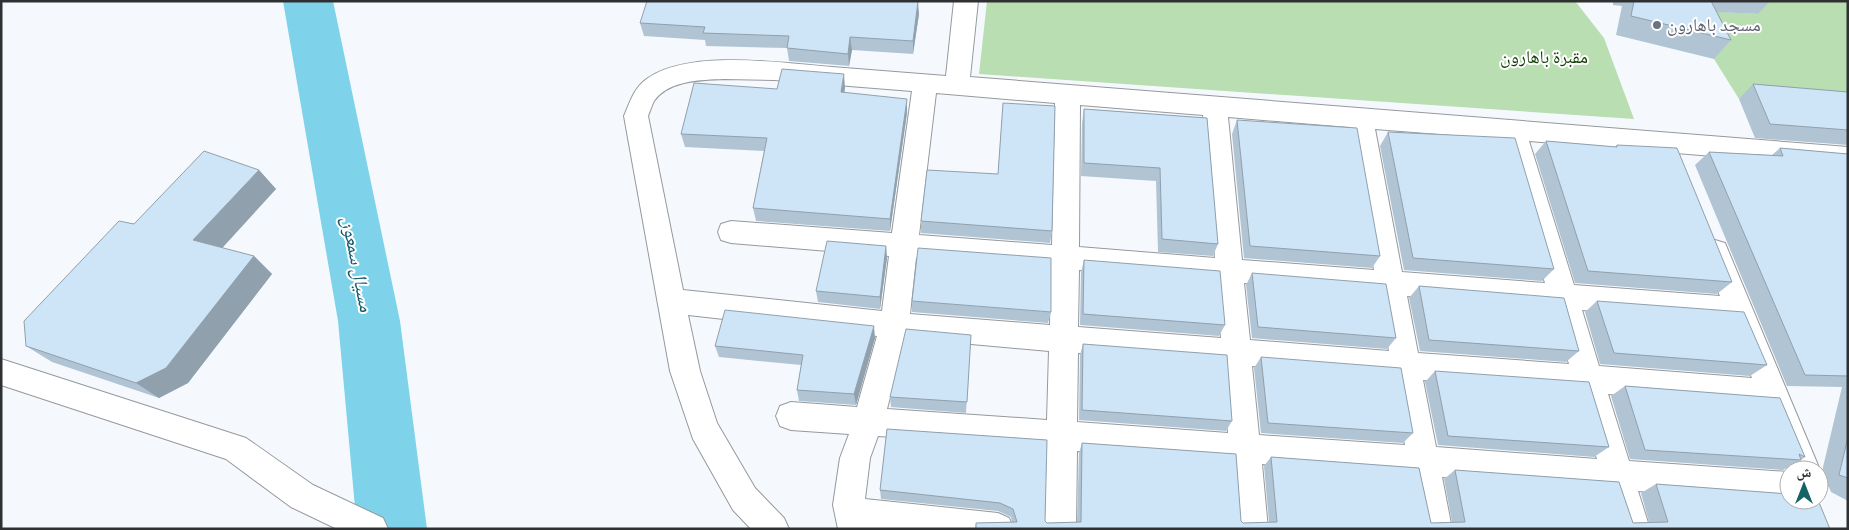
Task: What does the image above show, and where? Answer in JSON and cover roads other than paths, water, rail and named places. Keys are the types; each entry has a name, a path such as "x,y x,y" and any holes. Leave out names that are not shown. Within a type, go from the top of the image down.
{"street":[{"path":"957,86 966,1"},
{"path":"773,529 744,499 704,428 685,371 636,116 646,94 668,77 713,70 774,71 1848,157"},
{"path":"925,84 894,325 868,423 855,458 849,505 852,521 998,529"},
{"path":"1060,529 1068,95"},
{"path":"1216,106 1252,529"},
{"path":"1360,118 1436,529"},
{"path":"1513,130 1634,529"},
{"path":"1671,143 1682,169"},
{"path":"1707,230 1801,460"},
{"path":"731,232 1739,310"},
{"path":"671,301 894,325 1237,354 1773,393"},
{"path":"1,372 235,448 302,496 372,529"},
{"path":"791,416 868,423 1779,486"}],"waterway":[{"name":"مسيال سمعون","path":"308,1 369,321 392,529"}],"place":[{"name":"مسجد باهارون","path":"1657,25"}],"park label":[{"name":"مقبرة باهارون","path":"1544,57"}]}
